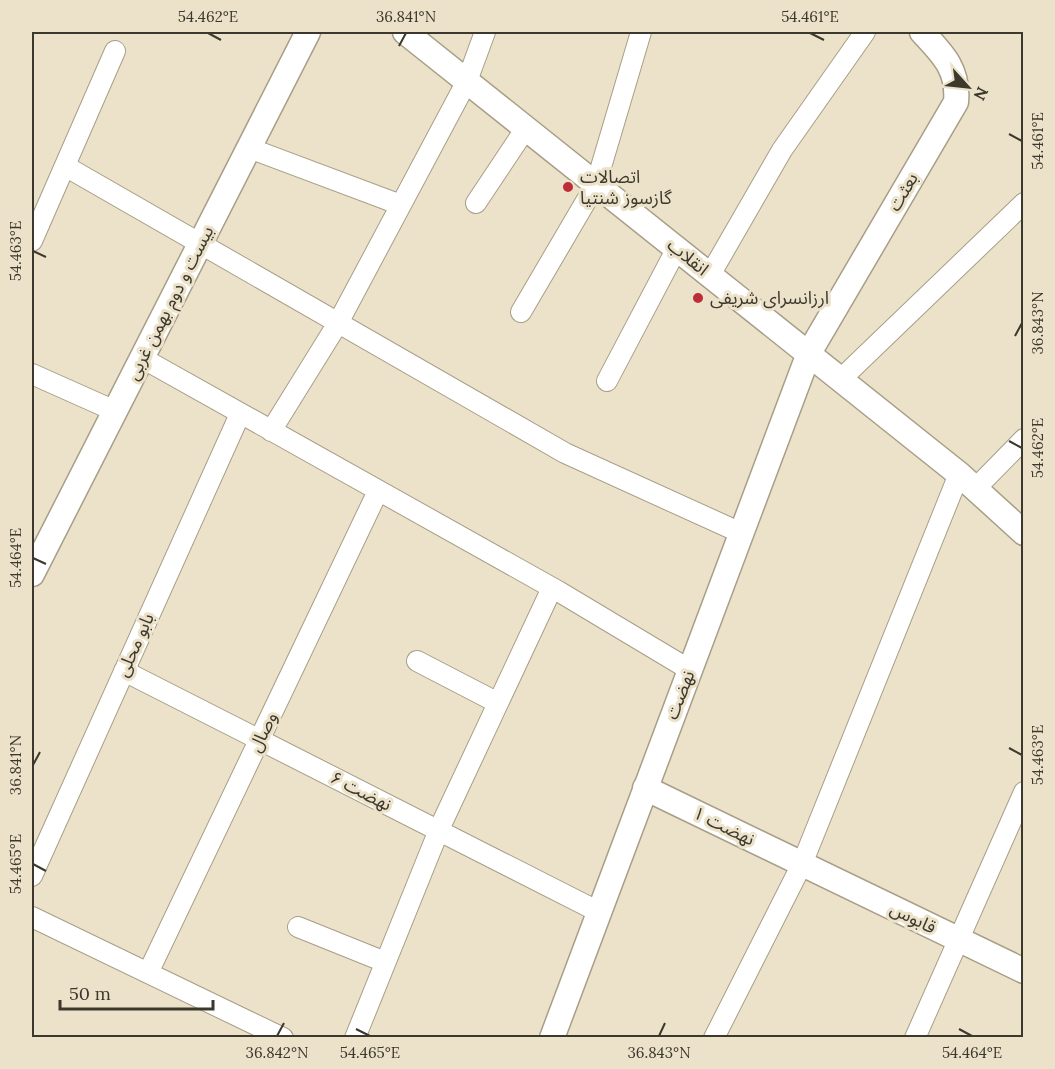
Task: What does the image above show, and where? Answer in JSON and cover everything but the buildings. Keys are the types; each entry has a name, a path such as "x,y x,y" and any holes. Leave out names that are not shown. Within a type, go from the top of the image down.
{"street":[{"name":"بیست و دوم بهمن غربی","path":"32,574 308,32"},
{"name":"انقلاب","path":"405,32 967,481 1023,533"},
{"path":"271,431 338,323 467,81 486,32"},
{"path":"521,312 596,184 641,32"},
{"path":"710,275 782,150 865,32"},
{"name":"بعثت","path":"809,354 956,102 957,85 948,59 922,32"},
{"path":"32,241 115,51"},
{"path":"476,203 526,128"},
{"path":"249,148 401,206"},
{"path":"65,166 565,453 741,533"},
{"path":"841,379 1023,203"},
{"path":"607,381 677,248"},
{"name":"نهضت","path":"552,1038 809,354"},
{"path":"141,358 552,588 690,670"},
{"path":"32,374 115,411"},
{"name":"بابو محلی","path":"32,876 240,414"},
{"path":"714,1038 802,864 880,669 967,481 1023,439"},
{"name":"وصال","path":"148,973 378,491"},
{"path":"355,1038 440,828 552,588"},
{"path":"417,661 498,703"},
{"name":"۶ نهضت","path":"124,671 440,828 599,912"},
{"name":"۱ نهضت","path":"645,788 802,864"},
{"path":"915,1038 1023,792"},
{"name":"قابوس","path":"802,864 1023,971"},
{"path":"32,917 283,1038"},
{"path":"298,927 385,962"}],"place":[{"name":"اتصالات گازسوز شنتیا","path":"568,187"},
{"name":"ارزانسرای شریفی","path":"698,298"}]}
